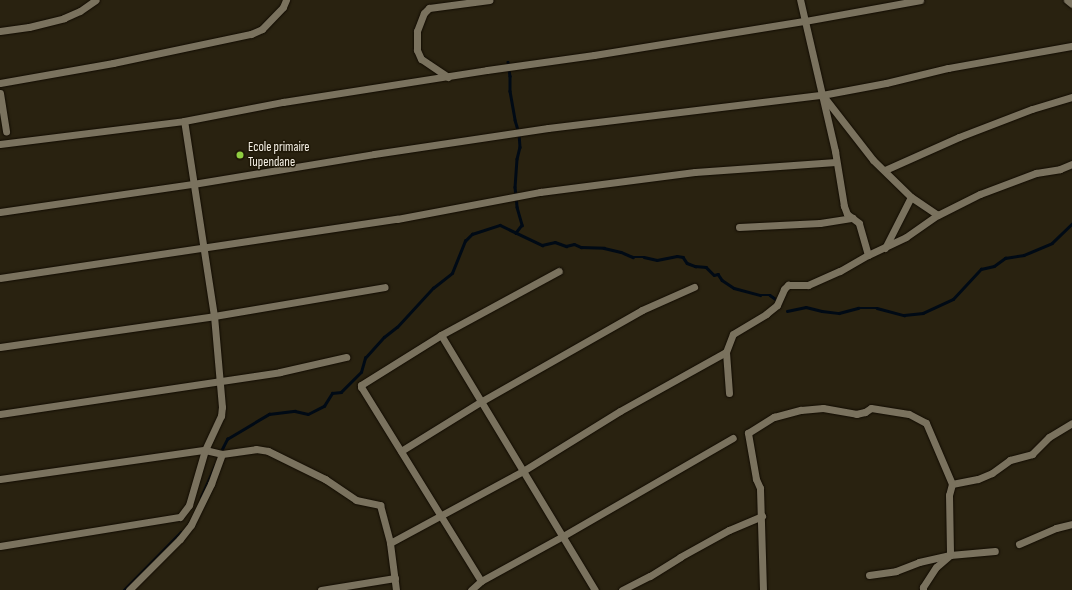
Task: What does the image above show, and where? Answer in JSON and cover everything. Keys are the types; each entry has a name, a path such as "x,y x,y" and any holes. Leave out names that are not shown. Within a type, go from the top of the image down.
{"street":[{"path":"0,31 29,27 64,18 80,11 96,0"},
{"path":"0,84 113,63 251,34 262,29 283,7 286,0"},
{"path":"446,0 462,4"},
{"path":"448,77 421,59 417,50 417,32 419,22 429,4 462,4 489,0"},
{"path":"800,0 835,151 844,206 847,214 859,223 868,255"},
{"path":"0,144 184,121 238,110 594,56 805,21 920,0"},
{"path":"1067,0 1072,4"},
{"path":"0,212 193,184 548,128 822,94 886,83 948,68 1072,46"},
{"path":"0,93 6,132"},
{"path":"822,94 874,160 911,197 938,215"},
{"path":"885,170 959,137 1032,109 1072,97"},
{"path":"0,546 180,517 189,505 205,450 220,416 222,407 214,316 202,249 184,121"},
{"path":"0,278 397,219 540,192 695,172 836,162"},
{"path":"729,393 726,352 733,334 766,314 777,304 784,289 788,285 808,285 840,271 868,255 906,237 938,215 980,194 1036,173 1060,169 1072,164"},
{"path":"885,248 889,236 911,197"},
{"path":"739,227 820,223 853,218"},
{"path":"481,581 361,387 441,335 559,271"},
{"path":"0,347 214,316 385,287"},
{"path":"401,451 482,401 642,310 694,287"},
{"path":"441,335 595,590"},
{"path":"390,543 523,471 620,411 726,352"},
{"path":"0,414 219,382 280,372 346,358"},
{"path":"763,590 760,488 756,479 748,433 774,417 801,410 823,408 856,414 865,412 871,408 909,414 917,417 926,424 952,484 949,495 950,555"},
{"path":"952,484 978,479 992,473 1010,460 1032,454 1049,437 1072,423"},
{"path":"472,590 481,581 563,536 733,438"},
{"path":"0,479 205,450 215,451 222,454 256,449 268,451 325,479 356,500 380,505 390,543 396,590"},
{"path":"129,590 180,539 191,525 211,484 222,454"},
{"path":"622,590 650,576 698,547 762,516"},
{"path":"1019,544 1050,530 1072,524"},
{"path":"868,575 896,570 919,562 950,555 995,551"},
{"path":"923,590 923,587 936,567 950,555"},
{"path":"321,590 395,578"}],"waterway":[{"path":"508,62 510,91 519,133 520,147 517,159 515,187 517,207 522,225 516,233"},
{"path":"787,311 806,307 839,313 858,308 877,308 904,315 923,313 953,299 981,269 994,266 1005,258 1024,255 1052,243 1072,224"},
{"path":"220,453 227,439 269,414 295,411 308,414 324,406 332,393 341,392 361,372 365,358 384,337 397,327 433,288 452,273 465,241 472,234 500,225 542,245 555,242 566,246 574,244 581,247 604,248 621,252 633,257 644,257 657,260 677,256 683,257 687,263 695,266 706,267 714,275 718,274 722,280 734,288 760,295 770,295 777,300"},
{"path":"201,497 215,465"},
{"path":"124,590 181,532"}],"place":[{"name":"Ecole primaire Tupendane","path":"240,155"}]}
